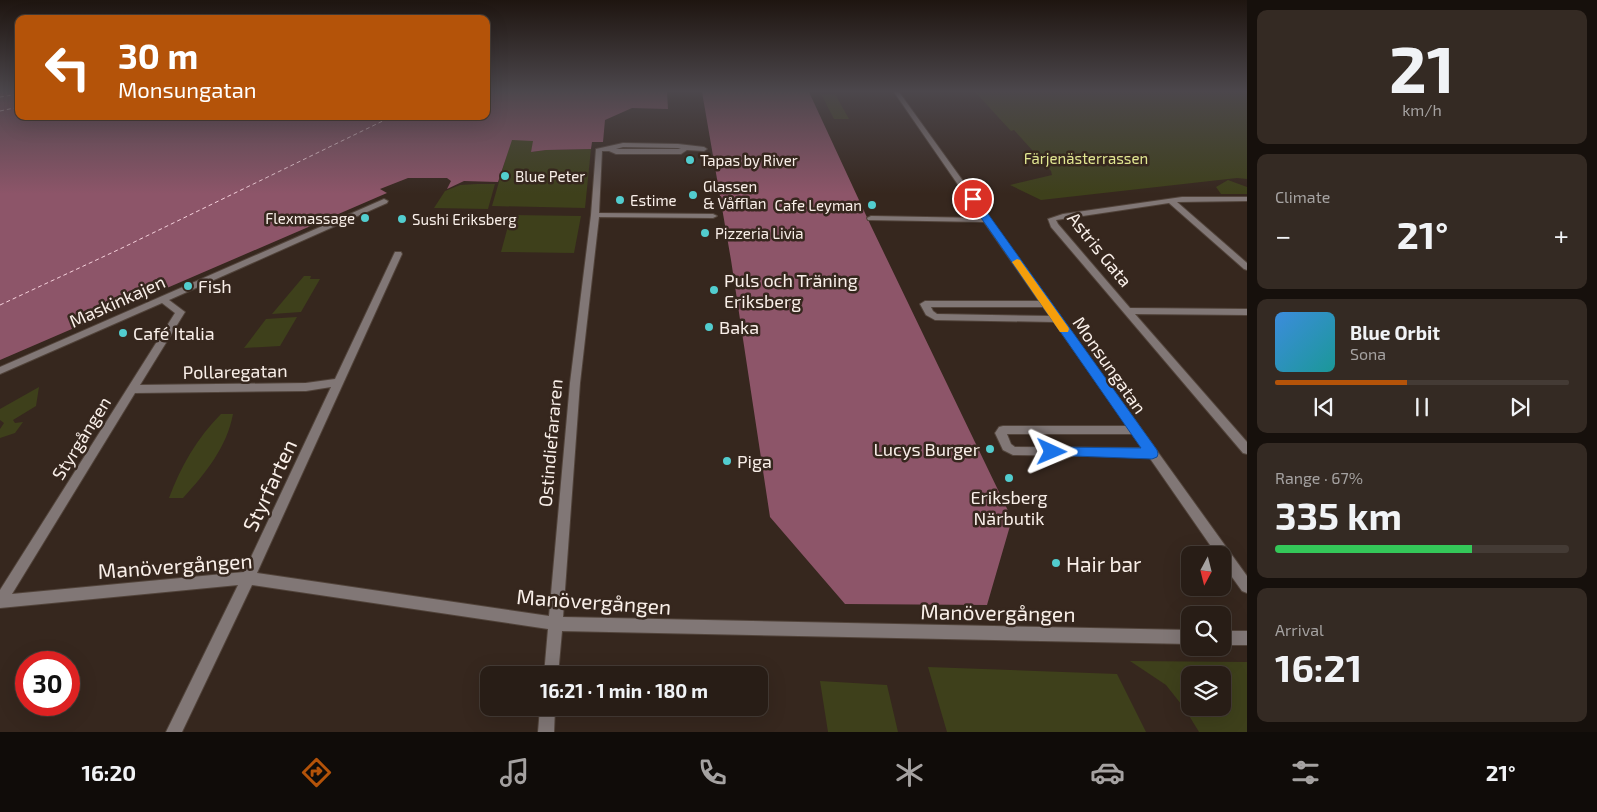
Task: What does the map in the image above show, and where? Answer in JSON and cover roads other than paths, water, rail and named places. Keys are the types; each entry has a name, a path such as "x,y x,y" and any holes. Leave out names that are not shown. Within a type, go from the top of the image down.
{"street":[{"name":"Monsungatan","path":"921,126 1247,587"},
{"name":"Ostindiefararen","path":"552,666 575,382 595,215 599,149 610,149 616,152 681,152 685,148 704,148"},
{"name":"Astris Gata","path":"1247,199 1171,201 1052,219 1054,225 1247,450"},
{"name":"Maskinkajen","path":"0,371 384,201"},
{"path":"1171,201 1247,267"},
{"path":"595,215 713,216"},
{"path":"871,218 988,220"},
{"name":"Styrfarten","path":"174,732 248,578 398,254"},
{"name":"Styrgången","path":"0,602 180,312 162,299"},
{"name":"Monsungatan","path":"1046,304 925,304 929,313 935,317 1057,319"},
{"path":"1128,311 1247,312"},
{"name":"Pollaregatan","path":"132,389 306,387 339,382"},
{"name":"Monsungatan","path":"1136,430 1003,430 1001,433 1007,447 1013,451 1152,454"},
{"name":"Manövergången","path":"0,602 248,578 556,624 1181,637"},
{"path":"1231,638 1247,638"},
{"path":"546,732 547,716"}],"place":[{"name":"Tapas by River","path":"690,160"},
{"name":"Blue Peter","path":"505,176"},
{"name":"Glassen & Våfflan","path":"693,195"},
{"name":"Estime","path":"620,200"},
{"name":"Cafe Leyman","path":"872,205"},
{"name":"Flexmassage","path":"365,218"},
{"name":"Sushi Eriksberg","path":"402,219"},
{"name":"Pizzeria Livia","path":"705,233"},
{"name":"Fish","path":"188,286"},
{"name":"Puls och Träning Eriksberg","path":"714,290"},
{"name":"Baka","path":"709,327"},
{"name":"Café Italia","path":"123,333"},
{"name":"Lucys Burger","path":"990,449"},
{"name":"Piga","path":"727,461"},
{"name":"Eriksberg Närbutik","path":"1009,478"},
{"name":"Hair bar","path":"1056,563"}],"park label":[{"name":"Färjenästerrassen","path":"1086,158"}]}
